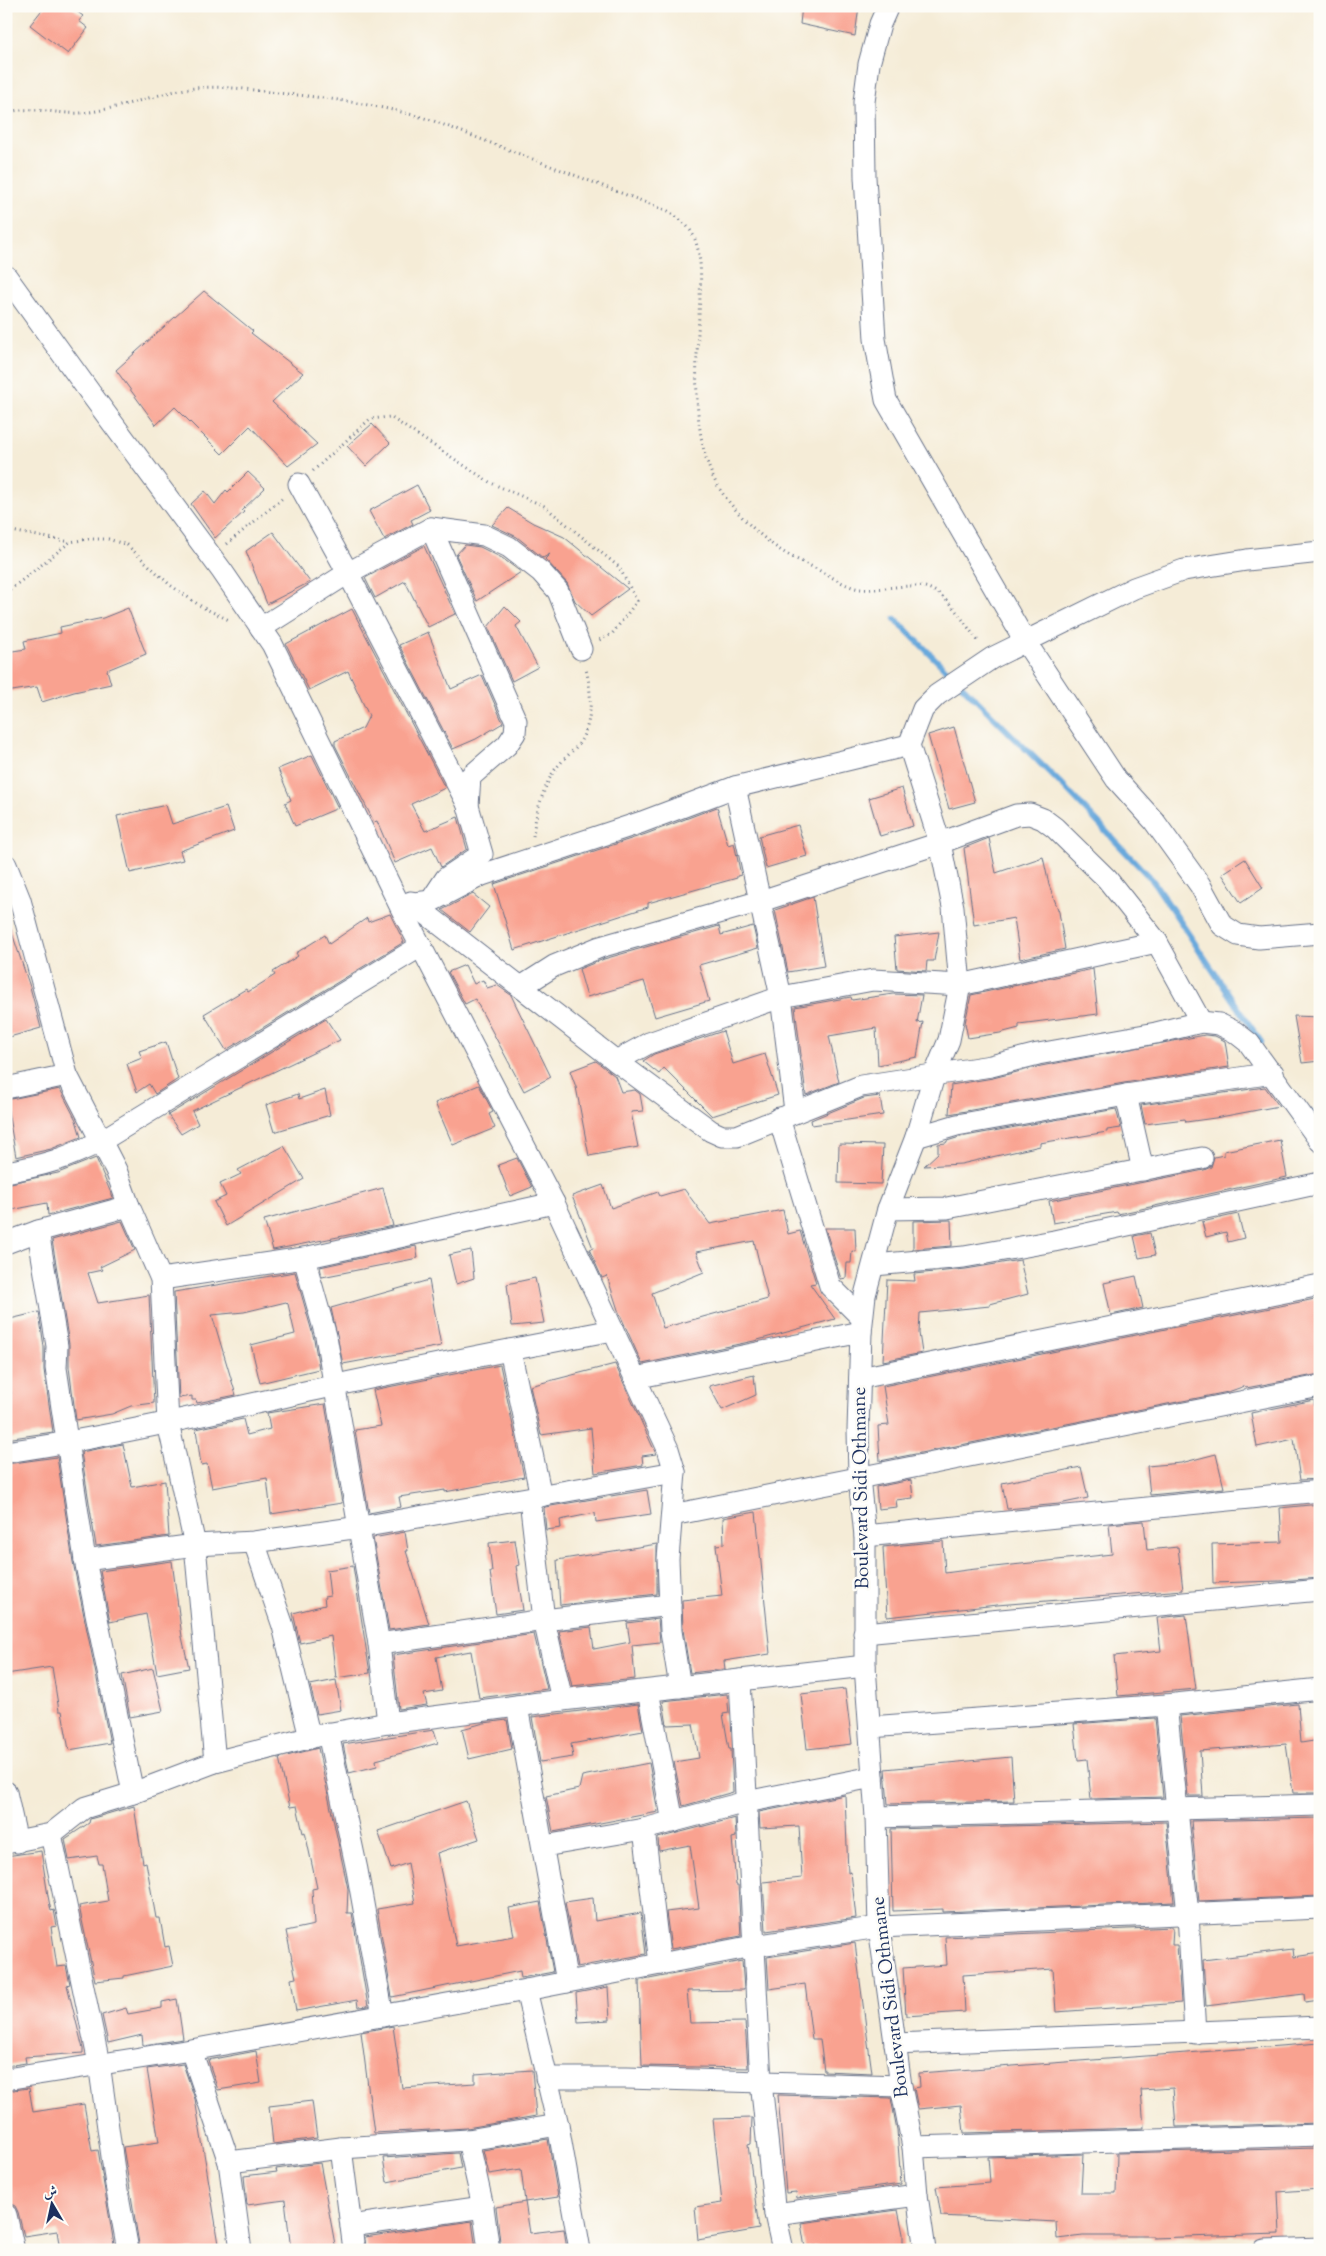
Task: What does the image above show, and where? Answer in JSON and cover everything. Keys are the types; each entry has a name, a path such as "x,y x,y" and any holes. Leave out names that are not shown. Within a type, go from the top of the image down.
{"street":[{"path":"888,6 880,24 869,64 864,102 865,177 874,338 886,400 1025,641 1116,779 1154,821 1200,885 1222,925 1238,935 1259,938 1320,932"},
{"path":"6,276 272,644 414,903 421,946 554,1203 668,1449 675,1472 668,1559 671,1631 680,1687"},
{"path":"299,484 348,572 468,806 482,854 446,878 414,903"},
{"path":"261,628 348,572 431,528 484,535 509,547 541,572 558,591 580,649"},
{"path":"431,528 516,721 515,733 507,744 470,777 468,806"},
{"path":"414,903 482,875 539,857 735,787 909,745 923,710 937,694 992,658 1134,588 1184,570 1247,560 1320,552"},
{"name":"Boulevard Sidi Othmane","path":"909,745 940,843 953,907 960,985 948,1040 934,1076 916,1137 888,1209 865,1295 860,1378 859,1477 865,1536 864,1666 876,1816 879,1927 901,2086 913,2147 917,2195 925,2250"},
{"path":"635,1378 862,1325 830,1286 787,1115 781,998 735,787"},
{"path":"521,987 554,966 600,947 761,900 940,843 1016,815 1030,814 1043,819 1055,828 1107,879 1157,942 1201,1022"},
{"path":"6,865 20,900 67,1075 116,1170 129,1206 161,1279 168,1423 195,1545 215,1762"},
{"path":"414,903 616,1061 711,1131 722,1136 737,1136 861,1086 934,1076 1156,1033 1201,1022 1219,1024 1235,1032 1249,1043 1273,1073 1320,1141"},
{"path":"616,1061 649,1043 781,998 873,980 960,985 1157,942"},
{"path":"6,1172 47,1165 101,1141 421,946"},
{"path":"916,1137 957,1125 1126,1095 1273,1073"},
{"path":"6,1088 67,1075"},
{"path":"1126,1095 1143,1170"},
{"path":"888,1209 948,1208 1202,1158"},
{"path":"874,1265 964,1256 1054,1241 1320,1183"},
{"path":"161,1279 304,1258 554,1203"},
{"path":"6,1243 38,1231 129,1206"},
{"path":"38,1231 57,1346 56,1368 85,1560 133,1793"},
{"path":"304,1258 326,1336 379,1644 388,1723"},
{"path":"860,1378 1320,1285"},
{"path":"6,1452 66,1444 334,1386 613,1330"},
{"path":"510,1350 536,1497 544,1620 562,1700"},
{"path":"672,1515 859,1477 1319,1392"},
{"path":"85,1560 195,1545 254,1542 359,1527 675,1472"},
{"path":"865,1536 1320,1491"},
{"path":"254,1542 319,1736 357,1870 383,2016"},
{"path":"864,1633 1320,1590"},
{"path":"379,1644 544,1620 670,1605"},
{"path":"6,1792 12,1842 51,1834 84,1808 133,1793 215,1762 319,1736 388,1723 562,1700 864,1666"},
{"path":"740,1680 761,2082 779,2249"},
{"path":"870,1727 1166,1705 1320,1689"},
{"path":"648,1691 673,1822"},
{"path":"1166,1705 1188,1914 1195,2033"},
{"path":"517,1706 544,1846 567,1982"},
{"path":"544,1846 644,1829 746,1802 873,1777"},
{"path":"876,1816 1320,1805"},
{"path":"644,1829 660,1964"},
{"path":"51,1834 99,2063 116,2185 128,2250"},
{"path":"6,2079 191,2050 526,1990 753,1946 879,1927 1320,1908"},
{"path":"526,1990 558,2125 580,2250"},
{"path":"895,2044 1320,2027"},
{"path":"191,2050 229,2162 241,2250"},
{"path":"546,2078 901,2086"},
{"path":"229,2162 340,2148 468,2140 558,2125"},
{"path":"913,2147 1320,2135"},
{"path":"468,2140 483,2208 489,2250"},
{"path":"340,2148 354,2250"},
{"path":"775,2214 917,2195"},
{"path":"350,2226 483,2208"},
{"path":"6,2216 14,2250"},
{"path":"1264,2250 1320,2248"}],"path":[{"path":"6,114 23,109 62,114 99,111 180,90 205,87 224,87 324,98 396,110 431,120 668,211 684,222 694,235 698,247 701,276 697,340 698,414 713,476 727,498 758,532 784,553 846,584 870,589 918,586 935,591 945,599 992,658"},
{"path":"6,530 70,542 88,539 108,539 126,545 170,586 202,607 247,628 261,628"},
{"path":"6,593 70,542"},
{"path":"539,857 533,840 535,822 543,797 552,774 579,744 590,720 591,690 580,649"}],"building":[{"path":"45,6 70,6 83,16 79,21 88,28 68,54 30,25"},
{"path":"802,6 859,6 855,36 800,24"},
{"path":"204,291 253,331 251,333 303,373 272,402 317,444 288,466 250,426 222,454 175,407 156,425 116,370"},
{"path":"372,424 390,443 366,466 347,446"},
{"path":"248,472 265,488 242,510 244,512 215,538 191,504 205,491 215,504 226,490 228,492"},
{"path":"417,485 430,510 411,520 413,524 384,539 369,511"},
{"path":"508,508 533,523 564,537 628,589 591,616 575,601 567,583 545,559 550,554 543,558 517,537 492,525"},
{"path":"273,532 310,582 267,604 246,551"},
{"path":"465,545 480,547 502,558 521,572 477,601 456,555"},
{"path":"424,546 455,614 428,627 405,581 375,598 365,578"},
{"path":"505,606 521,622 516,626 538,667 512,681 488,627"},
{"path":"128,608 146,654 107,670 111,684 74,692 42,702 37,687 6,692 6,652 26,649 24,641 61,633 60,627 103,618"},
{"path":"352,609 445,788 411,804 425,831 458,817 467,849 441,867 432,847 395,863 377,821 374,822 335,745 335,741 363,728 369,716 348,671 309,690 286,644"},
{"path":"428,632 451,689 482,675 503,723 476,739 453,749 399,645"},
{"path":"954,727 975,802 949,809 928,735"},
{"path":"312,755 338,808 295,826 285,803 291,800 278,769"},
{"path":"902,788 913,826 880,836 869,798"},
{"path":"166,805 172,824 226,807 234,831 180,851 183,860 130,873 117,816"},
{"path":"717,807 728,845 734,843 741,875 737,876 737,878 648,903 648,907 514,950 494,884 646,834"},
{"path":"798,825 807,856 766,868 759,836"},
{"path":"989,838 996,873 1043,857 1049,885 1059,912 1065,949 1020,959 1014,918 974,925 964,848"},
{"path":"1245,859 1263,888 1241,903 1222,874"},
{"path":"473,894 489,907 470,932 442,910"},
{"path":"813,897 824,966 788,972 775,910"},
{"path":"390,914 404,942 226,1050 204,1014 246,989 248,992 275,975 273,972 298,956 296,953 325,935 329,944 367,918 368,922"},
{"path":"9,924 30,987 41,1028 6,1038 6,925"},
{"path":"719,926 721,935 753,926 758,948 699,965 709,1001 655,1017 644,981 587,997 579,969 604,959"},
{"path":"939,932 934,961 927,961 926,971 897,969 894,937"},
{"path":"465,965 474,984 483,980 487,988 497,985 511,995 551,1077 524,1091 475,999 465,1004 448,972"},
{"path":"1093,969 1098,1014 1019,1024 1019,1028 968,1038 965,1023 971,995"},
{"path":"893,994 922,995 917,1023 923,1022 917,1057 878,1065 876,1028 829,1036 839,1082 806,1095 795,1007 851,997 852,1000"},
{"path":"1294,1016 1320,1017 1320,1061 1302,1063"},
{"path":"326,1019 340,1040 192,1111 198,1124 181,1134 168,1115"},
{"path":"723,1031 733,1064 765,1054 778,1095 712,1116 664,1068 659,1074 643,1061 654,1054"},
{"path":"1205,1035 1215,1036 1225,1041 1229,1067 1124,1083 949,1114 951,1085"},
{"path":"166,1042 178,1079 155,1094 149,1084 137,1092 127,1064 142,1058 139,1051"},
{"path":"596,1061 615,1076 621,1092 635,1090 640,1094 643,1111 631,1112 638,1147 589,1156 576,1087 570,1071"},
{"path":"479,1085 493,1112 489,1114 495,1128 453,1145 435,1103"},
{"path":"1265,1087 1279,1106 1186,1122 1185,1119 1145,1124 1141,1105"},
{"path":"60,1089 76,1120 81,1137 51,1149 16,1157 6,1100"},
{"path":"325,1090 330,1115 274,1132 266,1105 298,1094 299,1099"},
{"path":"880,1096 883,1115 812,1125 811,1120 864,1098"},
{"path":"1116,1109 1121,1128 1040,1143 1040,1146 961,1164 924,1166 938,1153 938,1144 960,1137"},
{"path":"1280,1140 1287,1177 1118,1214 1117,1212 1053,1223 1049,1201 1204,1170 1211,1167 1214,1157 1224,1155 1224,1151"},
{"path":"839,1144 883,1145 881,1184 838,1183"},
{"path":"284,1146 304,1179 226,1226 214,1202 226,1196 220,1184 241,1174 238,1170"},
{"path":"96,1158 113,1198 48,1215 47,1203 6,1211 6,1184 58,1173"},
{"path":"517,1158 532,1187 510,1196 498,1165"},
{"path":"603,1185 611,1208 658,1192 660,1196 684,1189 710,1224 783,1210 788,1234 800,1231 816,1283 810,1284 835,1319 754,1341 642,1364 618,1310 607,1276 602,1278 589,1249 593,1248 572,1196","holes":["754,1241 768,1299 663,1328 652,1293 704,1272 696,1252"]},
{"path":"383,1188 393,1226 273,1250 264,1220"},
{"path":"1238,1214 1244,1238 1228,1242 1226,1232 1206,1237 1202,1222"},
{"path":"951,1220 952,1246 913,1249 913,1221"},
{"path":"122,1221 135,1250 100,1267 102,1270 88,1273 98,1303 149,1295 154,1403 131,1406 112,1414 76,1420 69,1367 69,1344 52,1240"},
{"path":"825,1228 855,1228 856,1252 852,1251 851,1263 847,1263 846,1278 841,1279"},
{"path":"1150,1233 1155,1255 1139,1258 1134,1236"},
{"path":"416,1246 418,1258 322,1277 320,1267"},
{"path":"471,1250 474,1278 456,1284 449,1255"},
{"path":"1020,1260 1028,1294 990,1304 990,1306 920,1313 919,1333 922,1353 883,1361 887,1280 915,1281 914,1274 966,1269"},
{"path":"295,1272 314,1339 319,1369 260,1383 251,1345 295,1334 286,1302 244,1312 212,1315 236,1395 197,1403 196,1400 192,1400 192,1396 179,1398 174,1292"},
{"path":"1136,1276 1143,1308 1111,1315 1104,1283"},
{"path":"535,1278 544,1323 512,1326 507,1284"},
{"path":"429,1280 441,1346 343,1364 331,1308"},
{"path":"1320,1298 1320,1374 1246,1388 1245,1386 1228,1392 880,1461 878,1426 889,1425 883,1386"},
{"path":"39,1312 44,1347 44,1370 53,1432 6,1439 6,1395 11,1394 6,1366 6,1320"},
{"path":"615,1364 656,1454 642,1456 643,1465 595,1473 591,1428 541,1435 530,1386"},
{"path":"500,1365 524,1477 445,1492 445,1490 399,1497 401,1507 369,1513 355,1430 381,1426 373,1390"},
{"path":"754,1375 756,1395 722,1410 709,1386"},
{"path":"1314,1400 1320,1479 1300,1480 1294,1439 1257,1447 1251,1413"},
{"path":"325,1404 342,1503 271,1514 267,1478 212,1488 207,1464 201,1465 196,1429 243,1419 247,1435 270,1429 267,1413"},
{"path":"123,1444 132,1487 165,1481 169,1536 96,1546 81,1452"},
{"path":"1216,1454 1224,1488 1150,1495 1147,1466 1181,1463"},
{"path":"57,1457 73,1562 110,1743 69,1750 62,1711 59,1711 52,1667 6,1674 6,1464"},
{"path":"1081,1467 1088,1498 1059,1504 1007,1509 1002,1483"},
{"path":"911,1480 913,1498 896,1500 897,1507 878,1509 876,1487"},
{"path":"647,1490 651,1514 596,1522 595,1513 560,1520 561,1528 546,1530 545,1507"},
{"path":"1320,1504 1320,1578 1213,1583 1212,1544 1282,1542 1280,1508"},
{"path":"756,1512 770,1654 724,1661 725,1669 690,1673 683,1630 682,1600 722,1596 716,1545 724,1544 723,1518"},
{"path":"1144,1521 1147,1550 1178,1547 1183,1590 997,1605 887,1617 883,1547 943,1541 945,1573 1112,1554 1109,1524"},
{"path":"405,1532 408,1551 406,1551 429,1624 389,1630 373,1538"},
{"path":"515,1540 519,1565 516,1566 523,1610 496,1614 490,1572 492,1572 489,1543"},
{"path":"657,1544 657,1594 560,1605 557,1560"},
{"path":"172,1561 182,1637 189,1668 157,1674 146,1614 110,1622 100,1571"},
{"path":"353,1566 370,1673 336,1678 331,1636 300,1643 293,1613 325,1605 324,1597 330,1596 327,1570"},
{"path":"1186,1615 1196,1689 1118,1696 1114,1656 1161,1651 1157,1618"},
{"path":"658,1619 660,1642 632,1645 635,1679 572,1686 559,1631 591,1627 594,1649 630,1642 627,1623"},
{"path":"534,1634 547,1689 479,1698 471,1651 436,1657 442,1691 424,1694 427,1705 399,1709 393,1655"},
{"path":"153,1668 163,1711 130,1717 122,1675"},
{"path":"336,1680 341,1710 317,1714 310,1685"},
{"path":"845,1689 852,1744 807,1749 801,1694"},
{"path":"727,1694 729,1713 723,1714 729,1749 731,1749 733,1792 683,1806 674,1762 699,1758 693,1724 667,1725 663,1701"},
{"path":"638,1704 643,1731 571,1744 573,1757 540,1762 532,1717"},
{"path":"1298,1704 1301,1743 1320,1740 1320,1793 1293,1793 1286,1744 1200,1751 1203,1796 1188,1796 1180,1716"},
{"path":"1155,1718 1163,1797 1091,1799 1087,1759 1078,1760 1074,1724"},
{"path":"507,1720 512,1749 469,1759 462,1729 484,1723"},
{"path":"434,1730 438,1743 376,1760 377,1766 349,1773 343,1744"},
{"path":"318,1748 348,1889 347,1913 352,1913 368,2006 358,2007 357,2000 296,2011 291,1979 296,1978 286,1931 314,1925 312,1889 317,1888 305,1832 303,1833 297,1806 290,1807 279,1758"},
{"path":"1011,1757 1014,1801 888,1804 885,1769"},
{"path":"649,1763 658,1812 553,1832 546,1796 579,1789 582,1776"},
{"path":"845,1795 848,1873 851,1872 856,1918 766,1931 763,1882 802,1878 799,1826 760,1828 759,1812"},
{"path":"466,1801 479,1839 437,1853 456,1946 514,1936 509,1908 540,1902 553,1972 521,1978 520,1971 392,1997 377,1909 415,1903 408,1863 391,1869 378,1831"},
{"path":"134,1806 143,1863 146,1862 156,1918 160,1918 165,1947 169,1946 173,1966 124,1976 124,1978 95,1981 79,1906 108,1901 102,1864 99,1864 97,1856 69,1860 65,1839 89,1823 90,1819"},
{"path":"735,1818 736,1837 732,1838 736,1885 738,1885 741,1936 671,1949 666,1912 699,1908 690,1845 659,1851 658,1838"},
{"path":"1320,1818 1320,1896 1199,1901 1191,1821"},
{"path":"1166,1822 1174,1902 943,1912 943,1909 893,1911 891,1829"},
{"path":"41,1851 51,1911 54,1910 57,1926 51,1927 57,1967 66,1966 70,1984 67,1985 83,2053 25,2057 26,2063 6,2066 6,1856"},
{"path":"593,1898 595,1921 641,1913 646,1954 577,1967 565,1902"},
{"path":"1173,1927 1172,1945 1177,1945 1181,2003 1056,2012 1053,1969 963,1975 965,2012 906,2016 903,1968 947,1965 945,1937"},
{"path":"855,1943 872,2073 824,2071 820,2039 812,2039 805,1984 769,1989 767,1957"},
{"path":"1293,1949 1294,1957 1320,1953 1320,2000 1305,2002 1304,1994 1206,2006 1203,1960"},
{"path":"742,1961 744,1990 687,1991 690,2023 745,2022 748,2068 642,2066 639,1981"},
{"path":"608,1987 610,2020 578,2022 576,1993"},
{"path":"177,1999 183,2039 143,2045 142,2035 108,2043 102,2015 126,2008 128,2014 162,2008 162,2002"},
{"path":"393,2026 402,2088 475,2083 475,2074 532,2070 536,2116 467,2128 374,2133 361,2032"},
{"path":"1320,2043 1320,2123 1176,2127 1173,2088 1141,2090 1144,2128 964,2133 961,2105 918,2109 914,2088 920,2087 919,2073"},
{"path":"256,2051 261,2083 218,2090 208,2060"},
{"path":"183,2064 195,2099 220,2250 140,2250 123,2147 159,2142 147,2069"},
{"path":"29,2088 33,2112 84,2104 92,2151 98,2150 115,2250 60,2250 57,2231 24,2236 18,2212 15,2206 9,2203 6,2180 6,2091"},
{"path":"778,2095 891,2098 897,2130 901,2184 797,2198 796,2192 786,2193"},
{"path":"312,2101 317,2138 273,2144 269,2106"},
{"path":"752,2118 751,2144 748,2145 759,2229 698,2240 695,2207 722,2203 713,2119"},
{"path":"548,2139 558,2197 525,2202 521,2169 489,2174 483,2150"},
{"path":"1320,2148 1320,2189 1278,2192 1280,2234 1153,2238 1153,2236 1083,2236 1057,2239 1056,2222 941,2216 936,2187 990,2183 988,2157 1083,2154 1081,2193 1116,2193 1117,2153"},
{"path":"458,2153 461,2168 387,2182 383,2158"},
{"path":"320,2163 336,2250 291,2250 285,2200 247,2205 244,2176 277,2172 276,2169"},
{"path":"525,2202 530,2233 564,2229 567,2250 501,2250 496,2207"},
{"path":"898,2210 903,2234 903,2250 816,2250 816,2246 805,2248 801,2223"},
{"path":"472,2221 476,2250 366,2250 365,2237"}],"waterway":[{"path":"895,619 1064,787 1153,881 1261,1042"},
{"path":"1312,1113 1320,1122"}]}
